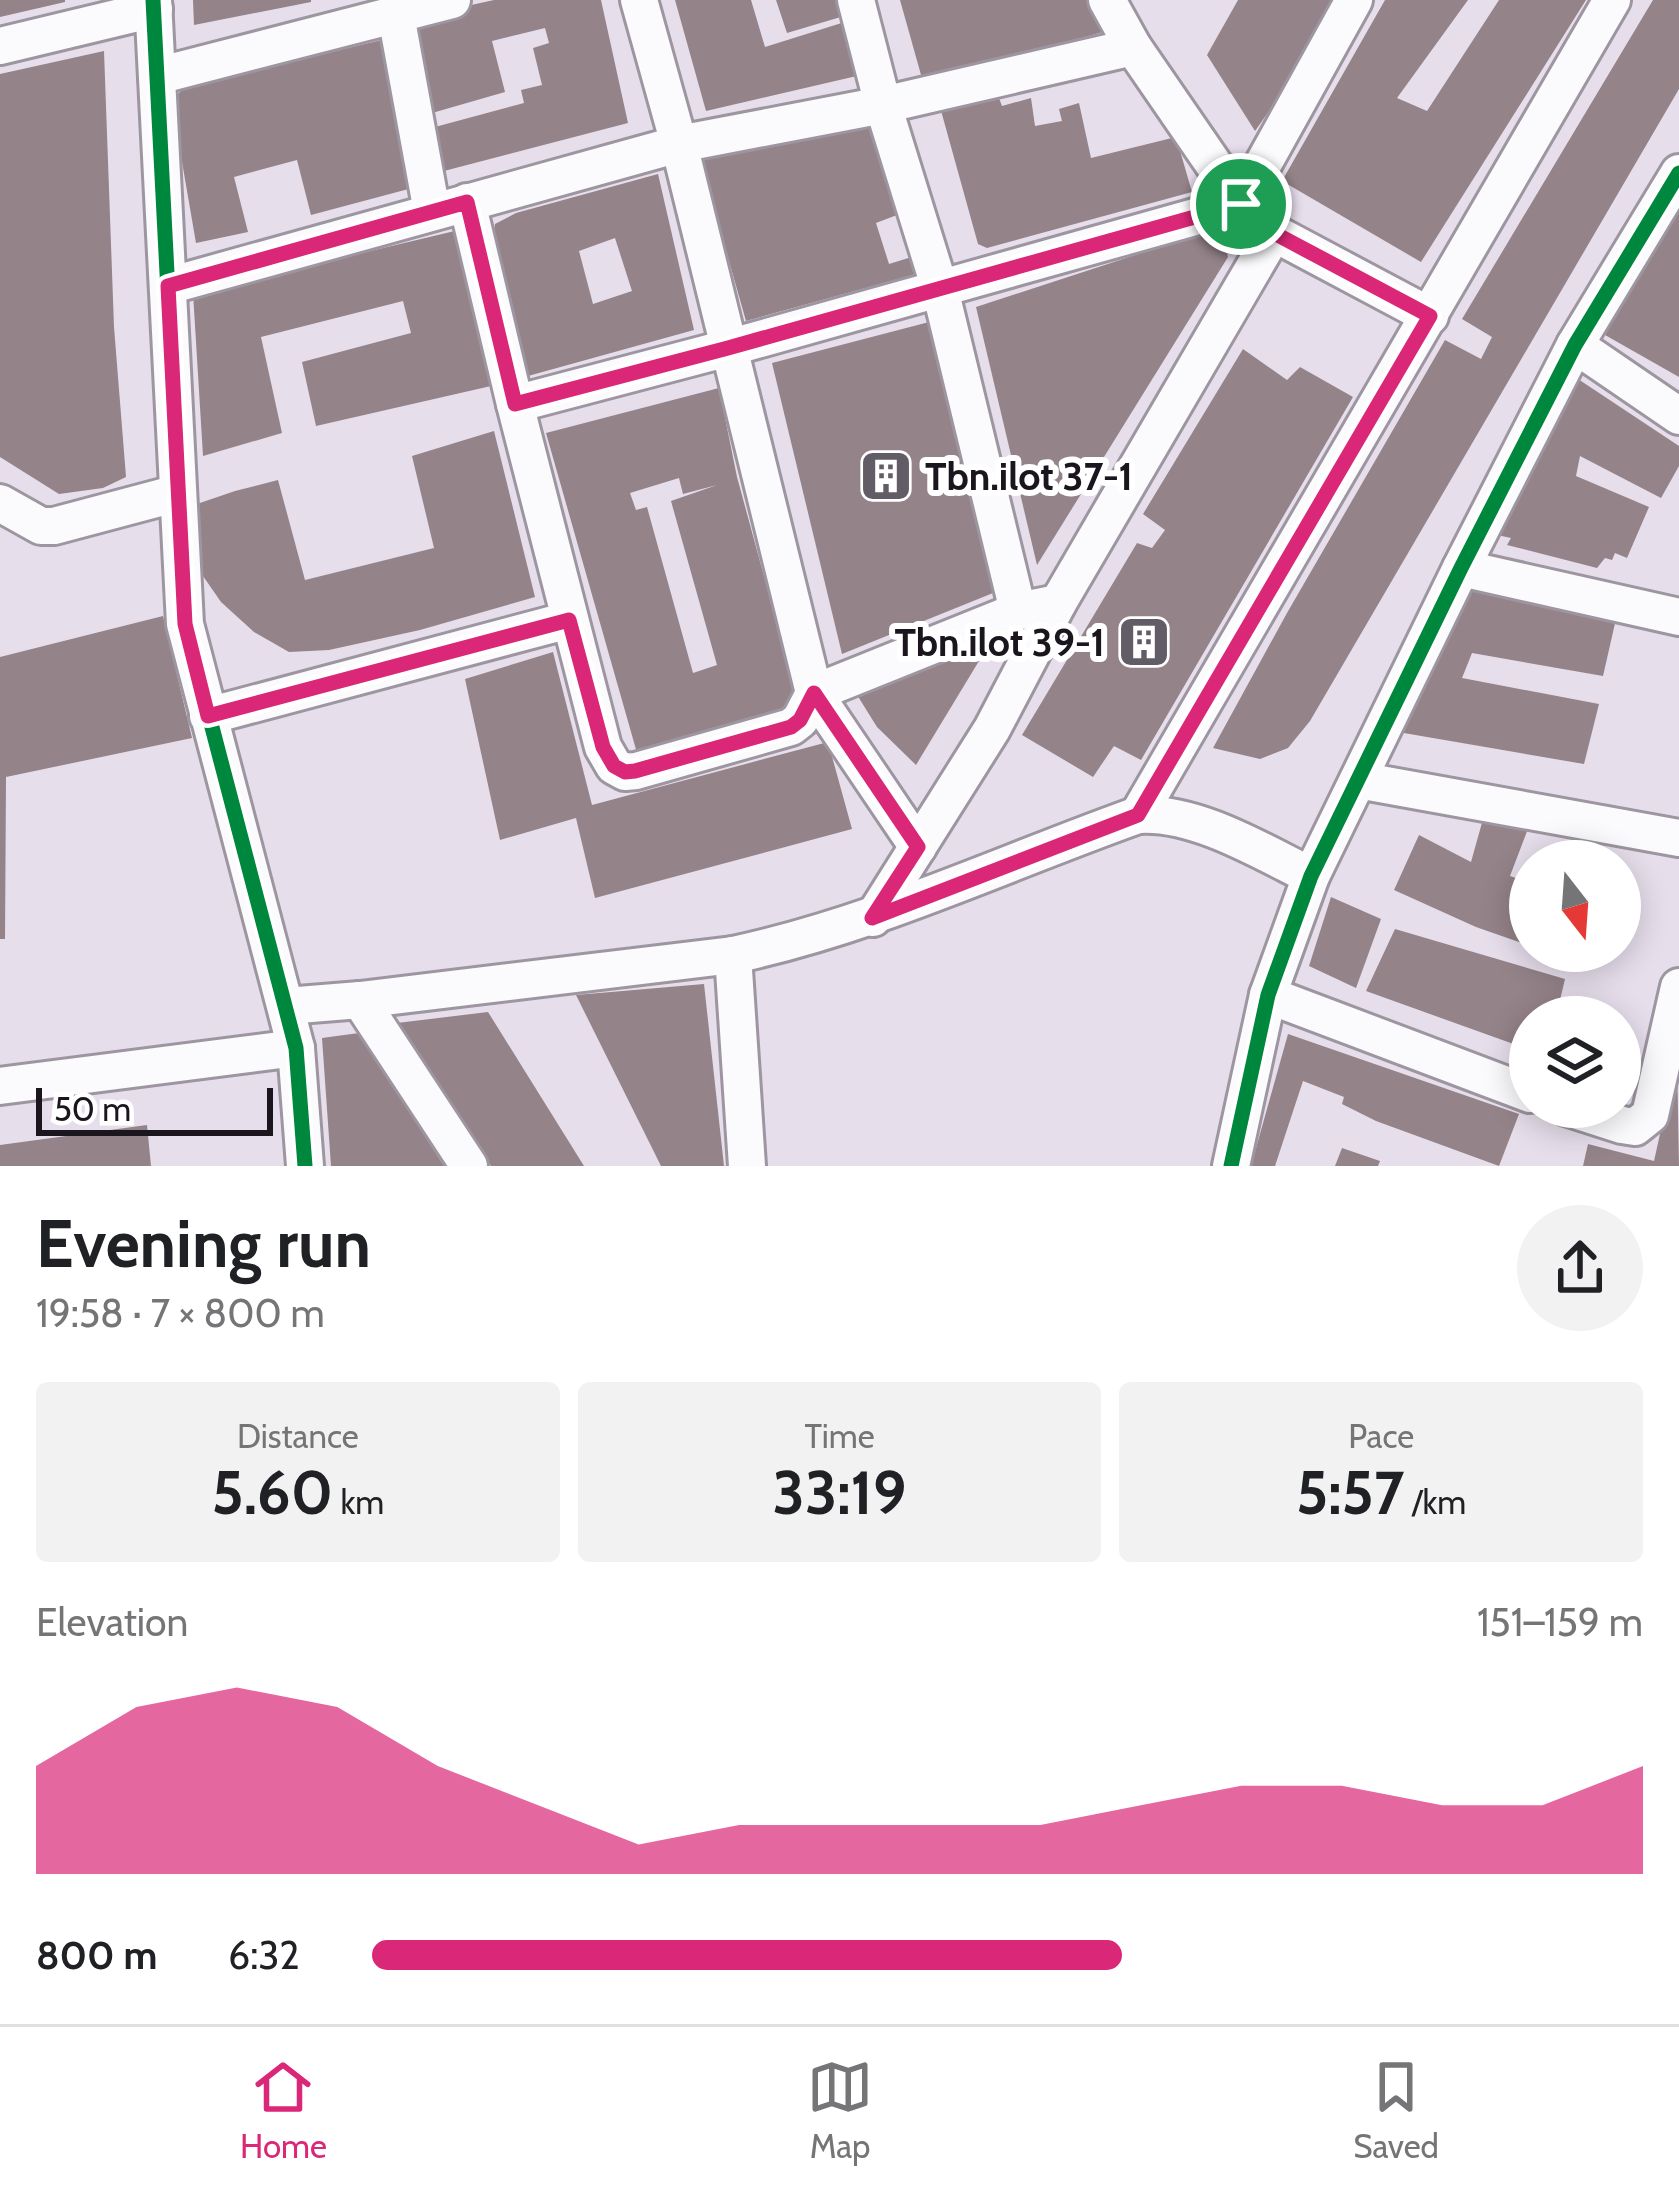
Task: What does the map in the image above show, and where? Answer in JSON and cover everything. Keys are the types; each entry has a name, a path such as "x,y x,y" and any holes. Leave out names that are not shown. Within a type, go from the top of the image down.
{"street":[{"path":"157,76 452,0"},
{"path":"639,0 814,693 918,847"},
{"path":"856,0 940,289 1018,611"},
{"path":"1107,0 1241,204 1274,233 1430,316"},
{"path":"515,404 1241,204 1354,0"},
{"path":"1138,815 1612,0"},
{"path":"0,46 153,4 185,624 296,1048 305,1166"},
{"path":"396,14 450,207 515,404 603,747 614,766 635,771 791,727 814,693 1018,611 1058,603"},
{"path":"168,286 679,144 884,105 1133,46"},
{"path":"1231,1166 1268,995 1311,876 1575,345 1678,178"},
{"path":"872,918 992,729 1058,603 1274,233"},
{"path":"1575,345 1679,416"},
{"path":"0,503 41,526 54,526 178,493"},
{"path":"1461,568 1679,617"},
{"path":"208,716 569,620"},
{"path":"1358,780 1679,838"},
{"path":"286,1006 733,956 787,944 872,918 1138,815 1194,823 1311,876"},
{"path":"733,956 747,1166"},
{"path":"1641,1121 1649,1115 1679,987"},
{"path":"1268,995 1509,1086"},
{"path":"360,1000 469,1166"},
{"path":"0,1086 296,1048"}],"building":[{"path":"0,0 65,0 65,2 0,17"},
{"path":"193,0 311,0 311,2 194,25"},
{"path":"494,0 601,0 628,123 444,171 435,127 524,103 521,90 542,85 533,48 549,43 545,28 492,41 505,92 432,113 412,18"},
{"path":"675,0 751,0 765,47 848,21 861,75 706,111"},
{"path":"776,0 840,0 844,16 787,33"},
{"path":"900,0 1090,0 1110,30 923,82"},
{"path":"1238,0 1338,0 1297,72 1255,131 1207,55"},
{"path":"1385,0 1468,0 1397,98 1427,111 1499,0 1586,0 1421,262 1282,181"},
{"path":"1653,0 1679,0 1679,89 1310,721 1288,748 1260,759 1213,748 1445,340 1481,359 1492,337 1462,319"},
{"path":"382,40 416,187 311,215 297,160 234,177 248,232 196,243 172,104 183,87"},
{"path":"104,51 114,327 126,477 103,488 59,494 0,457 0,74"},
{"path":"997,93 1002,106 1031,98 1035,126 1062,121 1059,109 1079,103 1091,158 1176,137 1192,192 987,248 978,244 940,107"},
{"path":"872,121 897,215 876,223 889,264 915,256 920,273 746,321 699,155"},
{"path":"658,174 694,330 528,376 494,230 495,224 516,213","holes":["615,238 632,291 593,304 579,251"]},
{"path":"1673,206 1679,210 1679,377 1598,331"},
{"path":"1221,227 1228,257 1037,565 976,307"},
{"path":"459,230 491,386 316,426 302,362 411,333 403,301 261,337 282,433 203,456 193,293"},
{"name":"Tbn.ilot 37-1","path":"933,321 1003,589 842,654 772,363"},
{"name":"Tbn.ilot 39-1","path":"1243,349 1287,380 1300,367 1353,397 1141,760 1114,746 1093,777 1022,735 1137,543 1152,548 1165,530 1143,514"},
{"path":"1575,377 1679,446 1679,466 1661,498 1580,456 1576,476 1649,507 1627,558 1615,553 1597,568 1507,545 1511,538 1497,535"},
{"path":"719,388 737,477 783,646 797,680 788,714 637,753 546,433","holes":["679,478 683,494 717,485 671,501 717,665 693,673 647,507 636,510 630,493"]},
{"path":"494,431 535,597 420,630 329,650 289,652 254,632 221,602 203,576 193,531 194,505 278,480 305,580 434,548 412,456"},
{"path":"1467,584 1616,619 1603,676 1472,653 1462,678 1599,704 1584,764 1398,732"},
{"path":"163,616 192,738 6,777 5,939 0,939 0,657"},
{"path":"979,638 982,656 916,765 877,727 854,690"},
{"path":"553,652 592,805 828,742 852,829 595,898 576,818 500,840 465,679"},
{"path":"1485,812 1529,826 1524,840 1509,840 1509,939 1394,890 1419,835 1471,862"},
{"path":"1331,897 1381,919 1356,988 1309,966"},
{"path":"1395,929 1509,963 1509,972 1541,972 1565,979 1561,996 1509,996 1509,1042 1366,991"},
{"path":"704,984 724,1166 661,1166 576,995"},
{"path":"488,1012 584,1166 491,1166 397,1023"},
{"path":"359,1033 444,1166 331,1166 322,1038"},
{"path":"1288,1034 1509,1111 1509,1128 1514,1128 1499,1166 1376,1121 1342,1104 1344,1097 1303,1081 1275,1166 1251,1166"},
{"path":"1677,1058 1679,1166 1583,1166 1588,1144 1654,1161"},
{"path":"147,1125 151,1166 0,1166 0,1145"},
{"path":"1342,1148 1380,1161 1378,1166 1335,1166"}],"cycle path":[{"path":"153,0 185,624 296,1048 305,1166"},
{"path":"1231,1166 1268,995 1311,876 1575,345 1679,173"}],"place":[{"name":"Tbn.ilot 37-1","path":"886,476"},
{"name":"Tbn.ilot 39-1","path":"1144,642"}],"route":[{"path":"467,202 515,404 1241,204 1274,233 1430,316 1138,815 872,918 918,847 814,693 791,727 625,772 614,766 603,747 569,620 208,716 185,624 168,286 467,202"}]}
